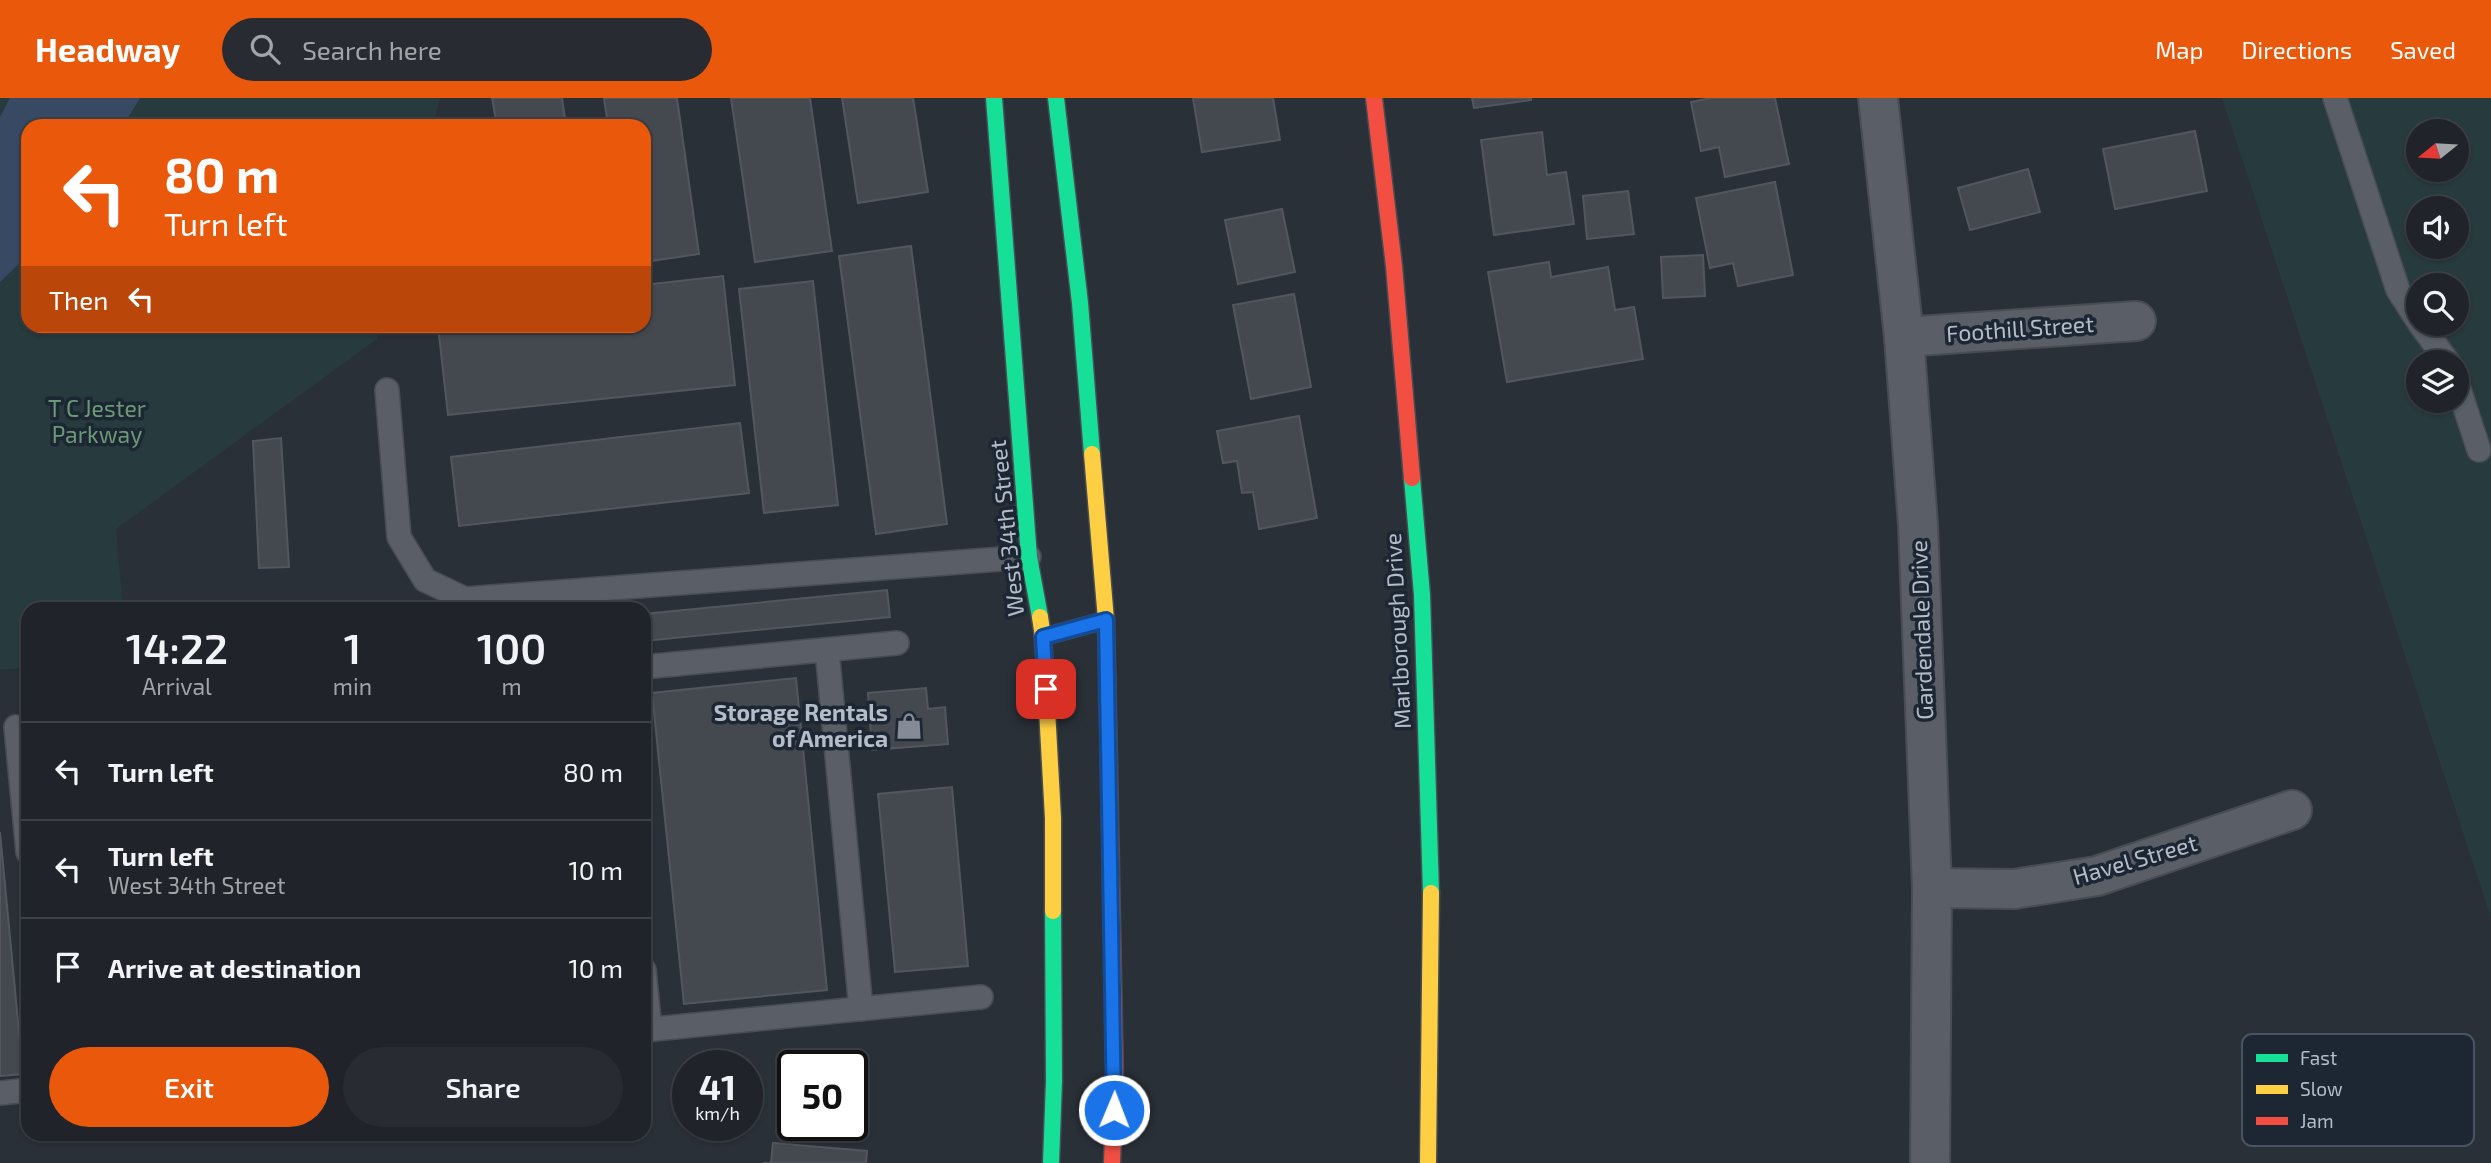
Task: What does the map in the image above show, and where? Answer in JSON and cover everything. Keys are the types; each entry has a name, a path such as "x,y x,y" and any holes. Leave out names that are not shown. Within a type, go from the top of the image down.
{"main road":[{"name":"West 34th Street","path":"994,98 1028,557 1043,637 1060,1081 1051,1163"},
{"path":"1056,98 1080,303 1106,620 1109,1083 1112,1163"},
{"name":"Marlborough Drive","path":"1374,98 1394,266 1422,595 1431,906 1428,1163"},
{"path":"1043,637 1106,620"}],"street":[{"name":"Gardendale Drive","path":"1878,98 1904,337 1918,525 1932,888 1930,1163"},
{"name":"Foothill Street","path":"1904,337 2136,321"},
{"name":"Havel Street","path":"1932,888 2014,889 2097,876 2292,810"}],"lane":[{"path":"2335,98 2398,290 2406,302"},
{"path":"387,390 398,537 425,580 465,599 1028,557"},
{"path":"2467,413 2479,450"},
{"path":"651,666 897,643"},
{"path":"827,650 862,1009"},
{"path":"15,727 21,785"},
{"path":"651,1030 981,997"},
{"path":"0,1093 21,1091"}],"green space":[{"name":"T C Jester Parkway","path":"0,98 440,98 435,119 21,119 21,333 378,333 377,339 116,529 122,602 21,602 21,668 0,670"},
{"path":"2222,98 2491,98 2491,918"}],"water":[{"path":"10,98 140,98 127,119 21,119 21,262 0,282 0,117"}],"building":[{"path":"492,98 562,98 565,119 496,119"},
{"path":"604,98 677,98 699,254 651,261 651,119 607,119"},
{"path":"731,98 810,98 832,251 755,262"},
{"path":"842,98 913,98 928,192 858,203"},
{"path":"1193,98 1273,98 1280,140 1202,152"},
{"path":"1472,98 1531,98 1531,100 1474,108"},
{"path":"1711,98 1775,98 1789,164 1725,177 1719,147 1701,151 1691,102"},
{"path":"2195,131 2207,191 2115,209 2103,149"},
{"path":"1542,132 1547,175 1566,172 1574,224 1494,235 1481,140"},
{"path":"2028,169 2040,212 1970,230 1958,188"},
{"path":"1775,182 1793,275 1738,286 1733,263 1710,268 1696,198"},
{"path":"1628,191 1634,234 1587,239 1583,196"},
{"path":"1282,209 1295,272 1238,284 1225,220"},
{"path":"911,246 947,524 876,534 839,256"},
{"path":"1703,255 1705,296 1663,298 1661,257"},
{"path":"1549,262 1551,277 1608,267 1615,310 1634,307 1643,359 1507,382 1488,272"},
{"path":"723,276 735,385 448,415 439,333 651,333 651,284"},
{"path":"813,281 838,505 764,513 739,289"},
{"path":"1294,294 1311,387 1251,399 1233,305"},
{"path":"1299,416 1317,518 1259,529 1253,492 1242,493 1237,461 1223,463 1217,431"},
{"path":"740,423 749,493 459,526 451,457"},
{"path":"281,438 289,567 259,568 253,441"},
{"path":"887,590 890,617 651,640 651,613"},
{"path":"796,678 827,990 684,1004 652,693"},
{"name":"Storage Rentals of America","path":"926,688 928,709 945,707 948,744 872,750 868,693"},
{"path":"952,787 968,966 895,972 878,794"},
{"path":"0,832 21,1074 0,1076"},
{"path":"773,1143 867,1151 866,1163 771,1163"}],"traffic: fast":[{"path":"994,98 1029,557 1040,617"},
{"path":"1056,98 1080,303 1092,454"},
{"path":"1412,478 1422,595 1431,893"},
{"path":"1043,637 1106,620"},
{"path":"1051,1163 1054,1081 1053,911"}],"traffic: slow":[{"path":"1092,454 1106,620 1109,767"},
{"path":"1040,617 1053,818 1053,911"},
{"path":"1428,1163 1431,893"}],"traffic: jam":[{"path":"1374,98 1394,266 1412,478"},
{"path":"1109,767 1115,1084 1112,1163"}],"place":[{"name":"Storage Rentals of America","path":"909,726"}],"route":[{"path":"1046,689 1043,637 1106,620 1114,1110"}]}
